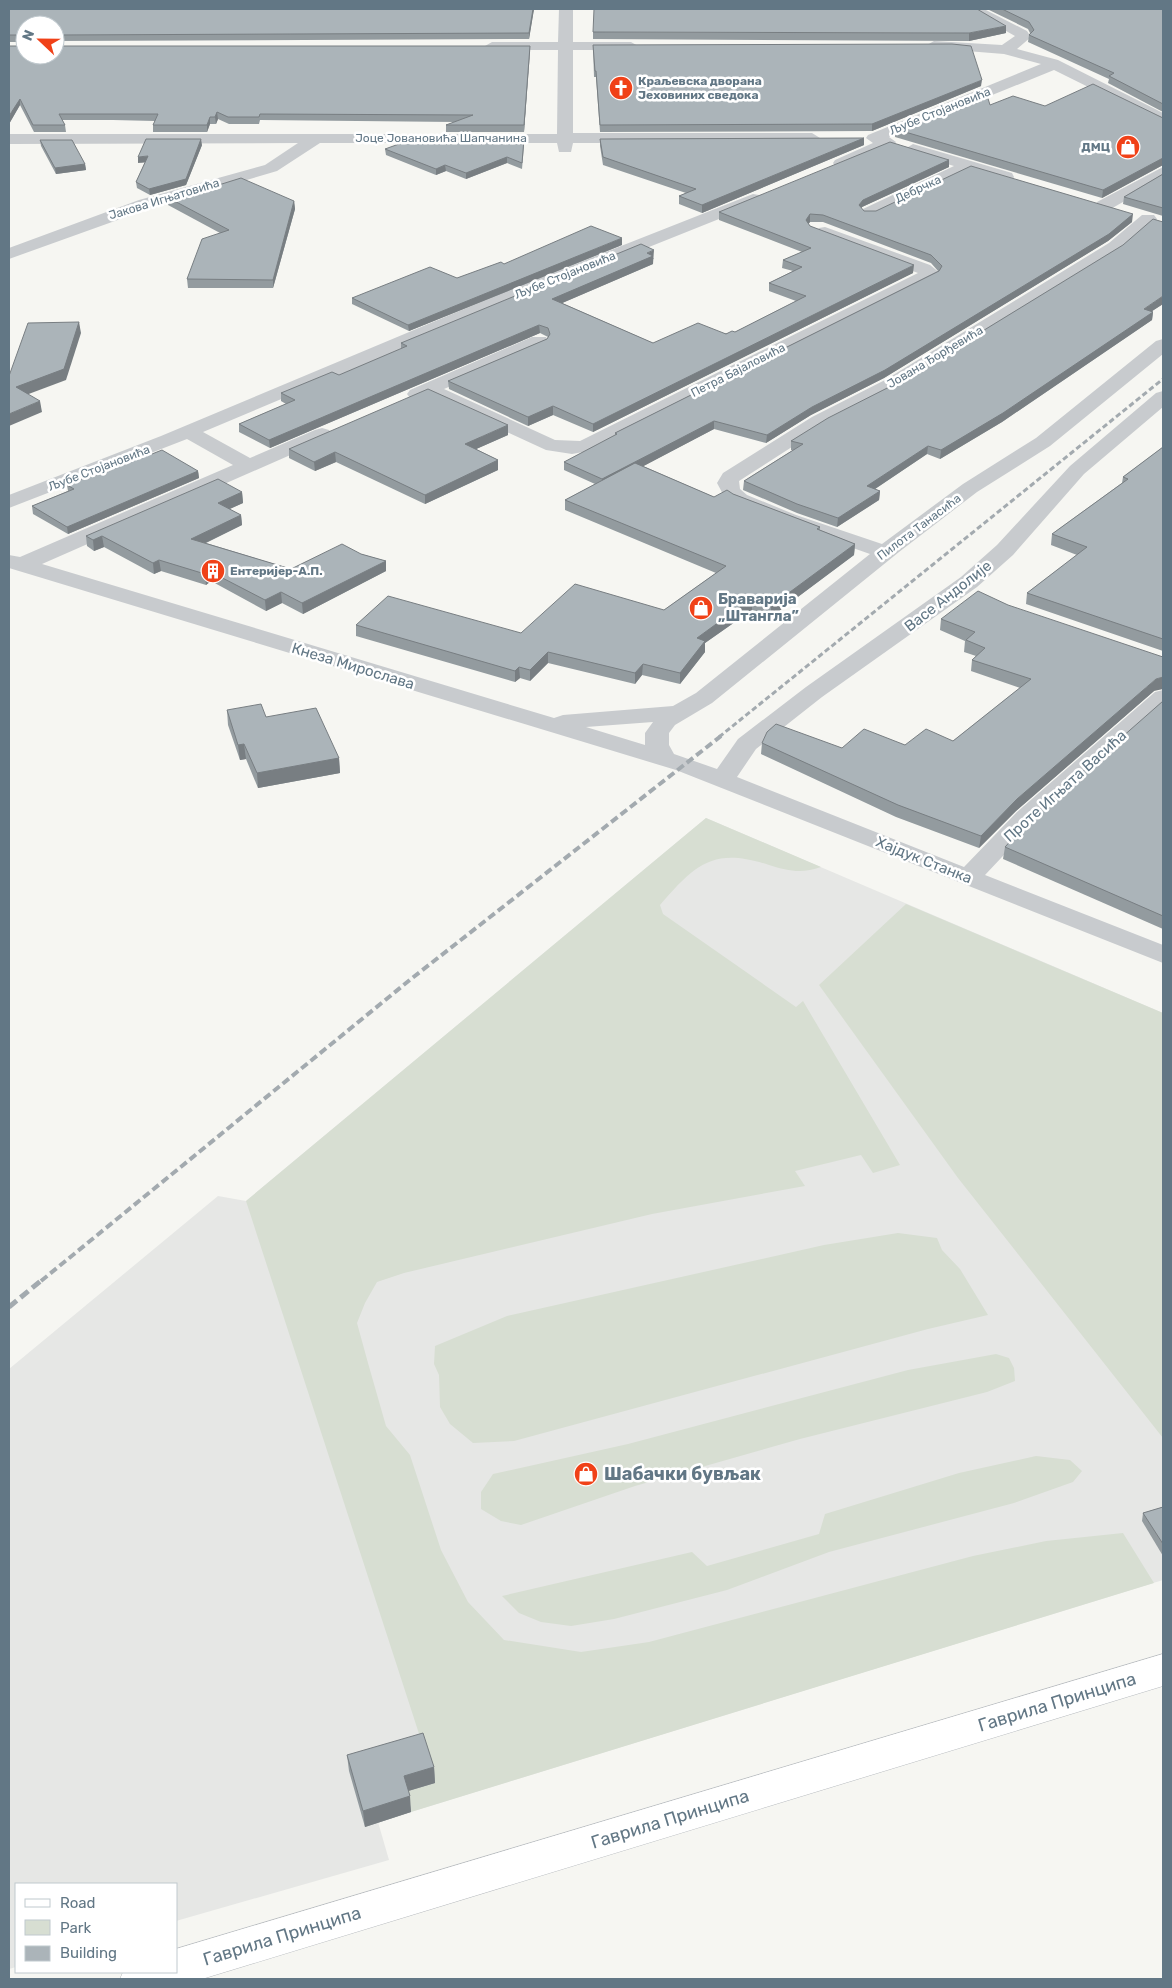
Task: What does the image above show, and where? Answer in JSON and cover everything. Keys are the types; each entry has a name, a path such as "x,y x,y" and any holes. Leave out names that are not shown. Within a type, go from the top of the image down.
{"main road":[{"name":"Гаврила Принципа","path":"178,1967 1163,1670"},
{"path":"140,1979 161,1973"}],"street":[{"path":"565,144 566,9"},
{"path":"974,9 1022,34 1024,38 1005,50"},
{"path":"918,45 1005,50 1055,64 1163,119"},
{"path":"477,46 644,46"},
{"name":"Љубе Стојановића","path":"824,170 881,140 1055,64"},
{"name":"Јоце Јовановића Шапчанина","path":"9,139 316,139 565,144 831,138"},
{"path":"856,138 881,140"},
{"name":"Јакова Игњатовића","path":"9,254 130,209 202,186 272,168 316,139"},
{"name":"Дебрчка","path":"881,140 1022,182"},
{"name":"Дебрчка","path":"869,213 968,166"},
{"path":"1103,206 1163,172"},
{"name":"Љубе Стојановића","path":"9,502 188,432 518,293 771,192"},
{"path":"1085,200 1140,217"},
{"name":"Јована Ђорђевића","path":"886,552 789,519 740,499 731,492 727,483 730,477 740,469 818,422 892,384 1115,247 1140,217"},
{"name":"Петра Бајаловића","path":"428,389 548,444 566,449 576,449 587,446 931,274 924,268 816,228"},
{"path":"395,403 539,341"},
{"name":"Пилота Танасића","path":"675,762 657,745 656,733 667,720 704,698 886,552 970,488 1043,442 1163,346"},
{"name":"Васе Андолије","path":"722,780 747,744 814,692 917,621 1005,550 1046,507 1077,470 1163,397"},
{"name":"Кнеза Мирослава","path":"15,563 337,428"},
{"path":"188,432 248,465"},
{"name":"Кнеза Мирослава","path":"15,563 675,762"},
{"path":"964,585 985,598"},
{"name":"Проте Игњата Васића","path":"968,877 1026,818 1163,697"},
{"name":"Пилота Танасића","path":"544,723 678,713"},
{"name":"Хајдук Станка","path":"675,762 1163,955"}],"shaded area":[{"name":"Шабачки бувљак","path":"706,818 1163,1013 1163,1580 378,1822 389,1860 178,1920 178,1883 15,1883 15,1967 9,1969 9,1369 218,1196 246,1201"}],"green space":[{"path":"706,818 821,867 795,871 750,860 719,859 707,863 684,879 660,905 663,914 796,1007 803,1001 900,1165 873,1173 861,1155 795,1171 805,1186 652,1214 404,1273 377,1282 365,1303 357,1323 368,1363 386,1426 410,1455 441,1550 468,1602 504,1640 581,1652 649,1642 973,1556 1046,1541 1123,1533 1154,1583 411,1812 405,1792 435,1783 246,1201"},
{"path":"906,904 1163,1013 1163,1438 958,1178 819,985"},
{"path":"898,1233 937,1238 942,1250 960,1269 988,1315 928,1329 514,1441 473,1443 450,1424 440,1407 439,1375 434,1364 435,1346 507,1316 824,1245"},
{"path":"996,1354 1009,1358 1014,1368 1015,1381 987,1392 800,1439 635,1486 521,1525 501,1521 481,1509 481,1492 493,1474 628,1444 908,1370"},
{"path":"1036,1456 1070,1460 1082,1471 1073,1482 1014,1503 829,1552 727,1590 614,1619 571,1626 541,1622 519,1613 502,1596 692,1552 707,1566 819,1534 825,1514 959,1473"}],"building":[{"path":"9,9 533,9 529,33 65,35 65,15 15,15 15,35 9,35"},
{"path":"594,9 977,9 1006,26 969,33 593,32"},
{"path":"1002,9 1163,9 1163,104 1109,76 1114,73 1029,35 1034,30 1029,22"},
{"path":"952,44 971,46 982,80 872,124 600,125 593,45"},
{"path":"9,46 15,46 15,65 65,65 65,46 530,46 524,125 446,125 473,115 260,114 259,117 228,117 217,112 215,117 210,117 207,125 153,125 158,114 59,114 65,125 33,125 20,99 9,116"},
{"path":"1093,84 1163,118 1163,158 1103,190 895,129 986,92 990,105 1013,96 1045,106"},
{"path":"864,138 702,205 679,196 696,189 603,157 600,139"},
{"path":"146,139 201,139 186,179 149,189 136,182 148,156 138,157"},
{"path":"413,139 524,139 522,163 507,157 466,173 445,165 436,169 385,149"},
{"path":"40,140 72,140 85,164 55,168"},
{"path":"890,142 949,160 863,200 859,205 864,211 876,211 971,166 1133,214 1109,234 885,370 812,407 767,435 714,421 602,479 564,462 617,434 615,433 939,271 942,266 931,255 823,215 810,214 806,220 810,226 914,265 593,424 553,406 528,417 448,381 547,339 550,334 548,328 539,325 269,440 239,424 295,400 281,393 332,372 339,375 407,346 401,343 641,244 654,250 647,253 653,256 552,299 653,343 698,323 726,334 732,331 735,332 806,296 769,283 802,267 783,260 811,248 719,212"},
{"path":"1163,174 1163,208 1124,197"},
{"path":"241,178 294,201 273,280 187,279 202,239 229,230 167,197 179,194 177,198"},
{"path":"1153,219 1163,222 1163,296 1144,309 1153,312 1003,413 941,450 928,446 867,486 880,491 838,518 797,504 744,481 803,444 791,441 828,418 901,381 1123,245"},
{"path":"591,226 622,238 408,325 352,298 430,267 457,278 501,262 504,264"},
{"path":"79,322 64,369 16,387 40,401 9,414 9,376 28,323"},
{"path":"428,389 508,425 465,444 498,460 425,495 335,452 314,462 289,449"},
{"path":"1163,447 1163,639 1027,593 1087,547 1052,534 1128,479 1123,477"},
{"path":"162,450 198,471 67,527 32,506 74,489 67,485 148,451 152,454"},
{"path":"635,463 714,497 727,490 820,527 817,529 855,544 771,606 752,598 697,638 705,641 680,673 643,664 635,673 548,652 530,670 519,667 515,671 356,625 388,596 521,633 575,584 664,610 726,566 565,500"},
{"path":"218,479 242,492 218,503 241,515 191,539 291,569 342,544 361,554 386,561 302,603 281,592 265,600 209,571 205,574 159,560 153,563 102,536 93,540 86,536"},
{"path":"978,591 1008,605 1163,657 1163,677 1156,679 1017,799 981,836 898,805 762,743 767,732 776,724 842,748 864,729 905,745 926,729 953,741 1031,679 972,660 985,648 966,640 975,632 941,619"},
{"path":"1163,701 1163,916 1005,847 1038,811"},
{"path":"261,704 266,717 316,708 339,758 257,773 244,744 238,745 227,710"},
{"path":"1163,1507 1163,1544 1143,1513"},
{"path":"423,1733 434,1767 404,1776 410,1796 363,1811 347,1755"}],"railway":[{"path":"719,737 1163,379"},
{"path":"41,1281 411,979 721,736"},
{"path":"9,1307 43,1279"}],"place":[{"name":"Краљевска дворана Јеховиних сведока","path":"621,88"},
{"name":"ДМЦ","path":"1128,147"},
{"name":"Ентеријер-А.П.","path":"213,571"},
{"name":"Браварија „Штангла”","path":"701,608"},
{"name":"Шабачки бувљак","path":"586,1474"}]}
